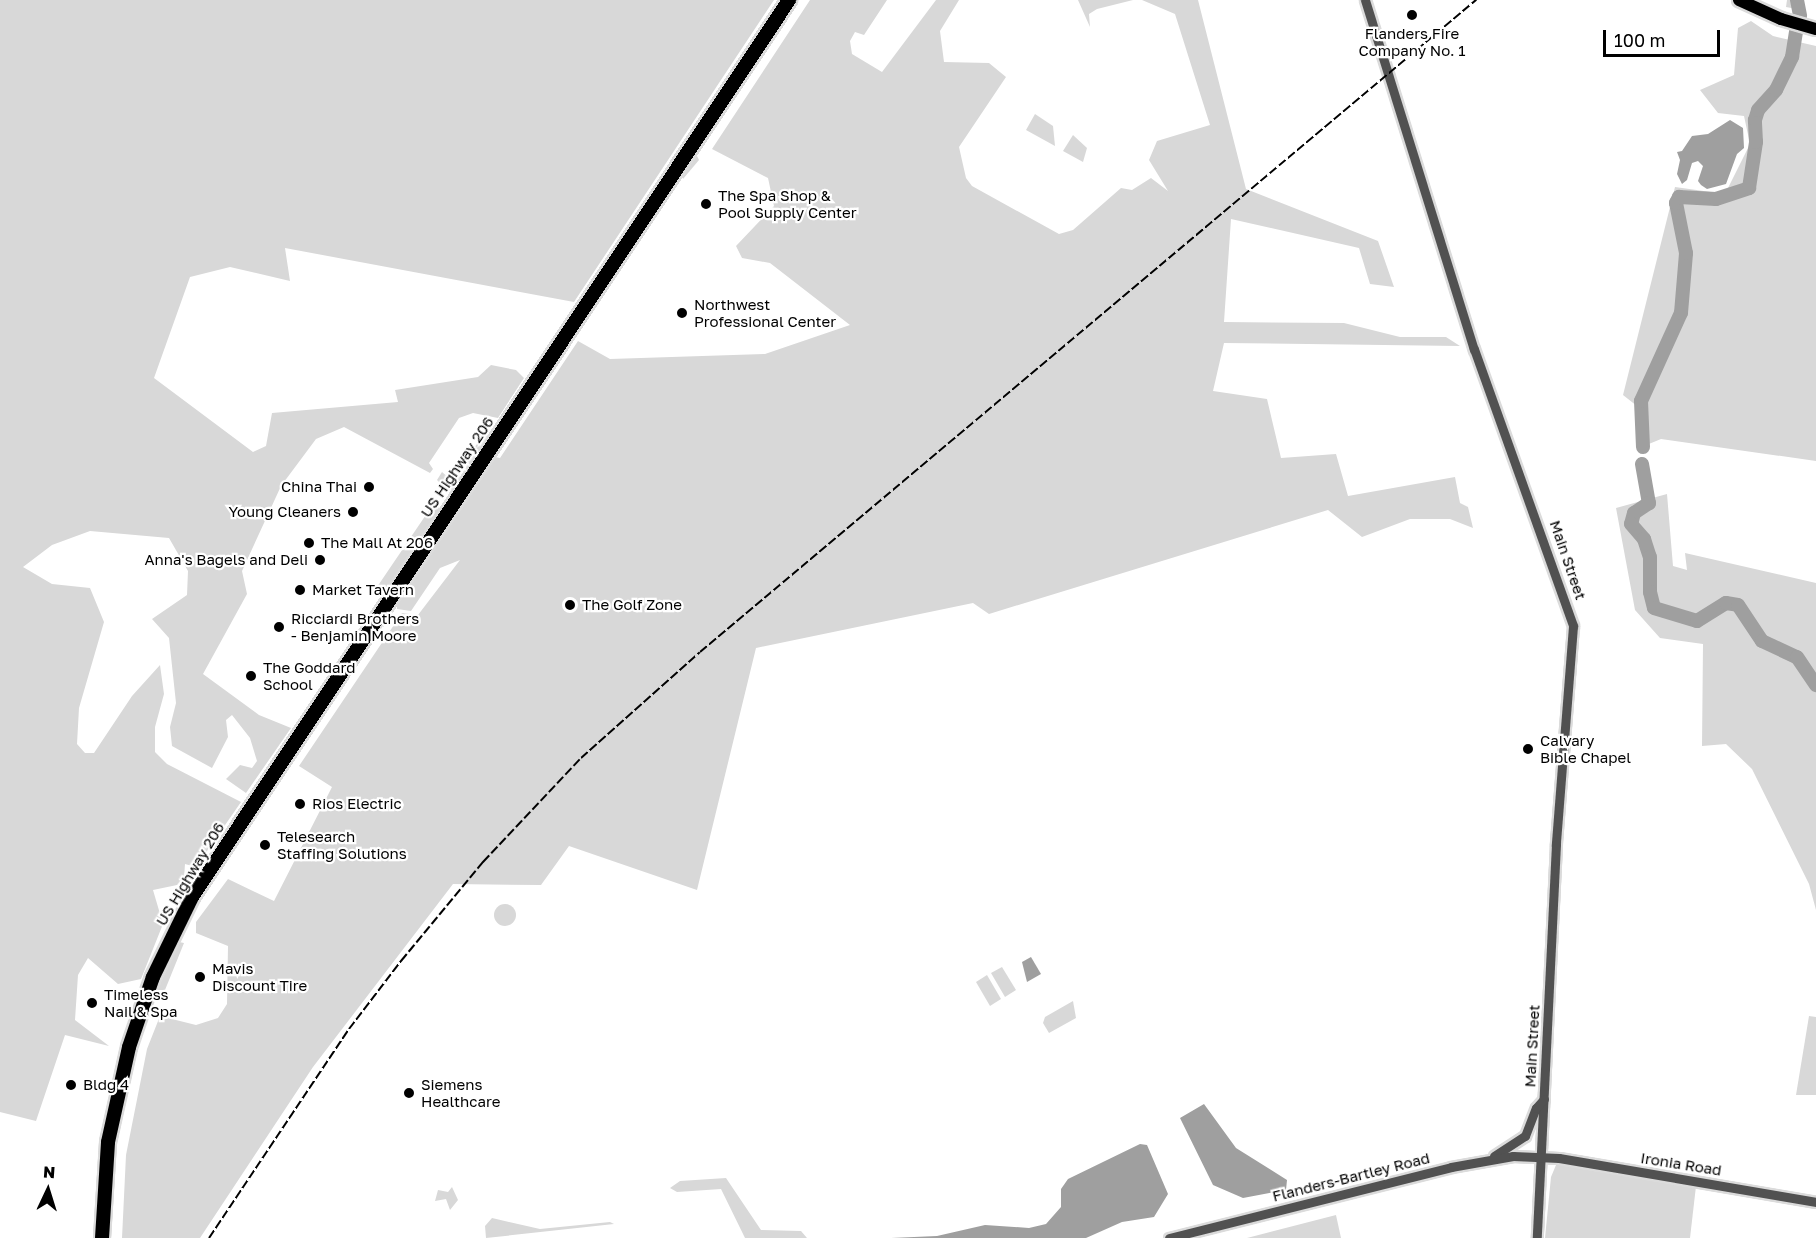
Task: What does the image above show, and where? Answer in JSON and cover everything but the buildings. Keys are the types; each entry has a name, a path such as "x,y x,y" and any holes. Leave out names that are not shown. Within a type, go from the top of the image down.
{"highway":[{"name":"US Highway 206","path":"102,1238 108,1142 129,1047 153,976 192,897 789,0"}],"main road":[{"path":"1739,0 1796,24 1816,29"}],"street":[{"name":"Main Street","path":"1365,0 1474,349 1572,621 1537,1238"},
{"path":"1487,1160 1522,1139 1544,1099"},
{"name":"Flanders-Bartley Road","path":"1169,1238 1487,1160 1542,1156"},
{"name":"Ironia Road","path":"1542,1156 1816,1202"}],"shaded area":[{"path":"0,0 774,0 574,302 285,248 290,281 230,267 190,277 154,378 253,452 266,446 272,413 398,402 395,390 478,377 491,365 516,370 524,378 498,418 473,413 459,418 429,463 433,469 430,473 344,427 316,439 281,486 242,571 247,594 203,674 259,715 291,728 246,793 226,779 240,765 252,768 257,761 250,738 232,715 226,720 228,737 212,768 172,746 170,727 176,703 169,638 152,619 187,595 188,571 169,538 90,531 52,545 23,567 52,584 90,588 104,622 79,708 77,744 85,753 94,753 132,696 160,665 164,694 155,727 155,752 167,764 241,802 196,867 185,864 184,878 177,885 153,890 163,924 141,979 118,984 88,958 78,975 75,1020 109,1046 65,1035 36,1121 0,1112"},
{"path":"810,0 887,0 864,35 855,32 850,41 852,54 882,72 936,0 959,0 940,31 944,62 989,63 1006,77 959,147 966,178 972,186 1059,234 1073,230 1121,188 1132,190 1151,178 1168,191 1149,160 1157,141 1210,125 1175,14 1142,0 1198,0 1246,189 1378,241 1394,287 1370,284 1359,248 1231,219 1224,322 1344,323 1400,337 1446,337 1460,346 1224,343 1213,391 1267,399 1281,458 1336,454 1348,496 1455,477 1460,503 1468,507 1473,528 1450,519 1410,519 1362,537 1328,510 989,614 973,603 756,648 697,890 569,846 541,885 453,884 313,1067 200,1238 122,1238 126,1155 147,1049 160,1016 196,1025 218,1018 227,1004 228,946 196,933 196,922 228,879 274,901 332,787 299,766 402,613 418,615 460,560 440,568 411,611 397,609 397,600 495,457 500,458 578,341 610,359 765,354 850,325 770,263 742,258 736,246 774,206 768,178 712,149"},
{"path":"1078,0 1133,0 1097,9 1089,14 1090,27"},
{"path":"1787,0 1804,0 1802,10 1786,7"},
{"path":"1751,21 1773,36 1816,46 1816,461 1661,439 1644,446 1642,410 1623,395 1675,187 1725,194 1750,144 1744,116 1718,113 1700,90 1734,75 1738,28"},
{"path":"1035,114 1053,126 1055,146 1026,130"},
{"path":"1730,120 1743,128 1744,148 1737,154 1726,184 1707,189 1701,185 1698,181 1703,166 1698,161 1692,163 1687,180 1682,184 1677,174 1680,160 1677,152 1682,151 1692,136 1708,134"},
{"path":"1073,135 1087,148 1083,162 1063,151"},
{"path":"697,156 699,160 683,179 682,173"},
{"path":"488,435 466,468 468,457 481,438"},
{"path":"442,472 449,478 455,473 460,477 453,489 446,489 437,480"},
{"path":"1667,494 1673,566 1687,570 1685,553 1816,583 1816,910 1809,884 1752,769 1726,744 1702,746 1703,644 1660,638 1635,610 1616,508"},
{"path":"436,500 440,509 384,592 376,596 368,592 375,590"},
{"path":"505,904 515,911 516,915 509,925 505,926 495,919 494,915 501,905"},
{"path":"179,942 184,943 165,990 157,990"},
{"path":"1031,957 1041,974 1027,982 1022,962"},
{"path":"1002,967 1016,990 1005,997 991,973"},
{"path":"987,975 1001,999 990,1006 976,982"},
{"path":"1073,1001 1076,1018 1049,1033 1043,1023 1045,1017"},
{"path":"1809,1016 1816,1017 1816,1095 1796,1095"},
{"path":"1204,1104 1236,1148 1287,1180 1286,1190 1243,1198 1213,1185 1180,1118"},
{"path":"1140,1144 1147,1145 1168,1194 1154,1217 1122,1222 1086,1238 891,1238 937,1236 985,1225 1029,1228 1046,1224 1061,1207 1061,1189 1068,1179"},
{"path":"1571,1164 1696,1186 1690,1238 1545,1238 1551,1177 1556,1165"},
{"path":"726,1178 761,1230 801,1231 807,1238 745,1238 721,1189 677,1192 670,1188 680,1181"},
{"path":"452,1187 458,1200 450,1210 446,1199 435,1201 438,1190 448,1192"},
{"path":"1336,1215 1341,1238 1247,1238"},
{"path":"492,1218 540,1229 610,1222 614,1224 486,1238 485,1226"}],"waterway":[{"path":"1797,0 1800,16"},
{"path":"1643,447 1641,401 1681,313 1686,253 1676,203 1679,197 1716,199 1749,188 1756,142 1755,120 1758,110 1776,90 1792,57 1796,31"},
{"path":"1642,464 1649,503 1634,513 1631,524 1644,539 1650,557 1650,592 1654,608 1697,621 1726,603 1738,605 1762,641 1797,657 1816,685"}],"railway":[{"path":"209,1238 349,1029 401,961 483,862 581,758 700,652 1476,0"}],"place":[{"name":"Flanders Fire Company No. 1","path":"1412,15"},
{"name":"The Spa Shop & Pool Supply Center","path":"706,204"},
{"name":"Northwest Professional Center","path":"682,313"},
{"name":"China Thai","path":"369,487"},
{"name":"Young Cleaners","path":"353,512"},
{"name":"The Mall At 206","path":"309,543"},
{"name":"Anna's Bagels and Deli","path":"320,560"},
{"name":"Market Tavern","path":"300,590"},
{"name":"The Golf Zone","path":"570,605"},
{"name":"Ricciardi Brothers - Benjamin Moore","path":"279,627"},
{"name":"The Goddard School","path":"251,676"},
{"name":"Calvary Bible Chapel","path":"1528,749"},
{"name":"Rios Electric","path":"300,804"},
{"name":"Telesearch Staffing Solutions","path":"265,845"},
{"name":"Mavis Discount Tire","path":"200,977"},
{"name":"Timeless Nail & Spa","path":"92,1003"},
{"name":"Bldg 4","path":"71,1085"},
{"name":"Siemens Healthcare","path":"409,1093"}]}
